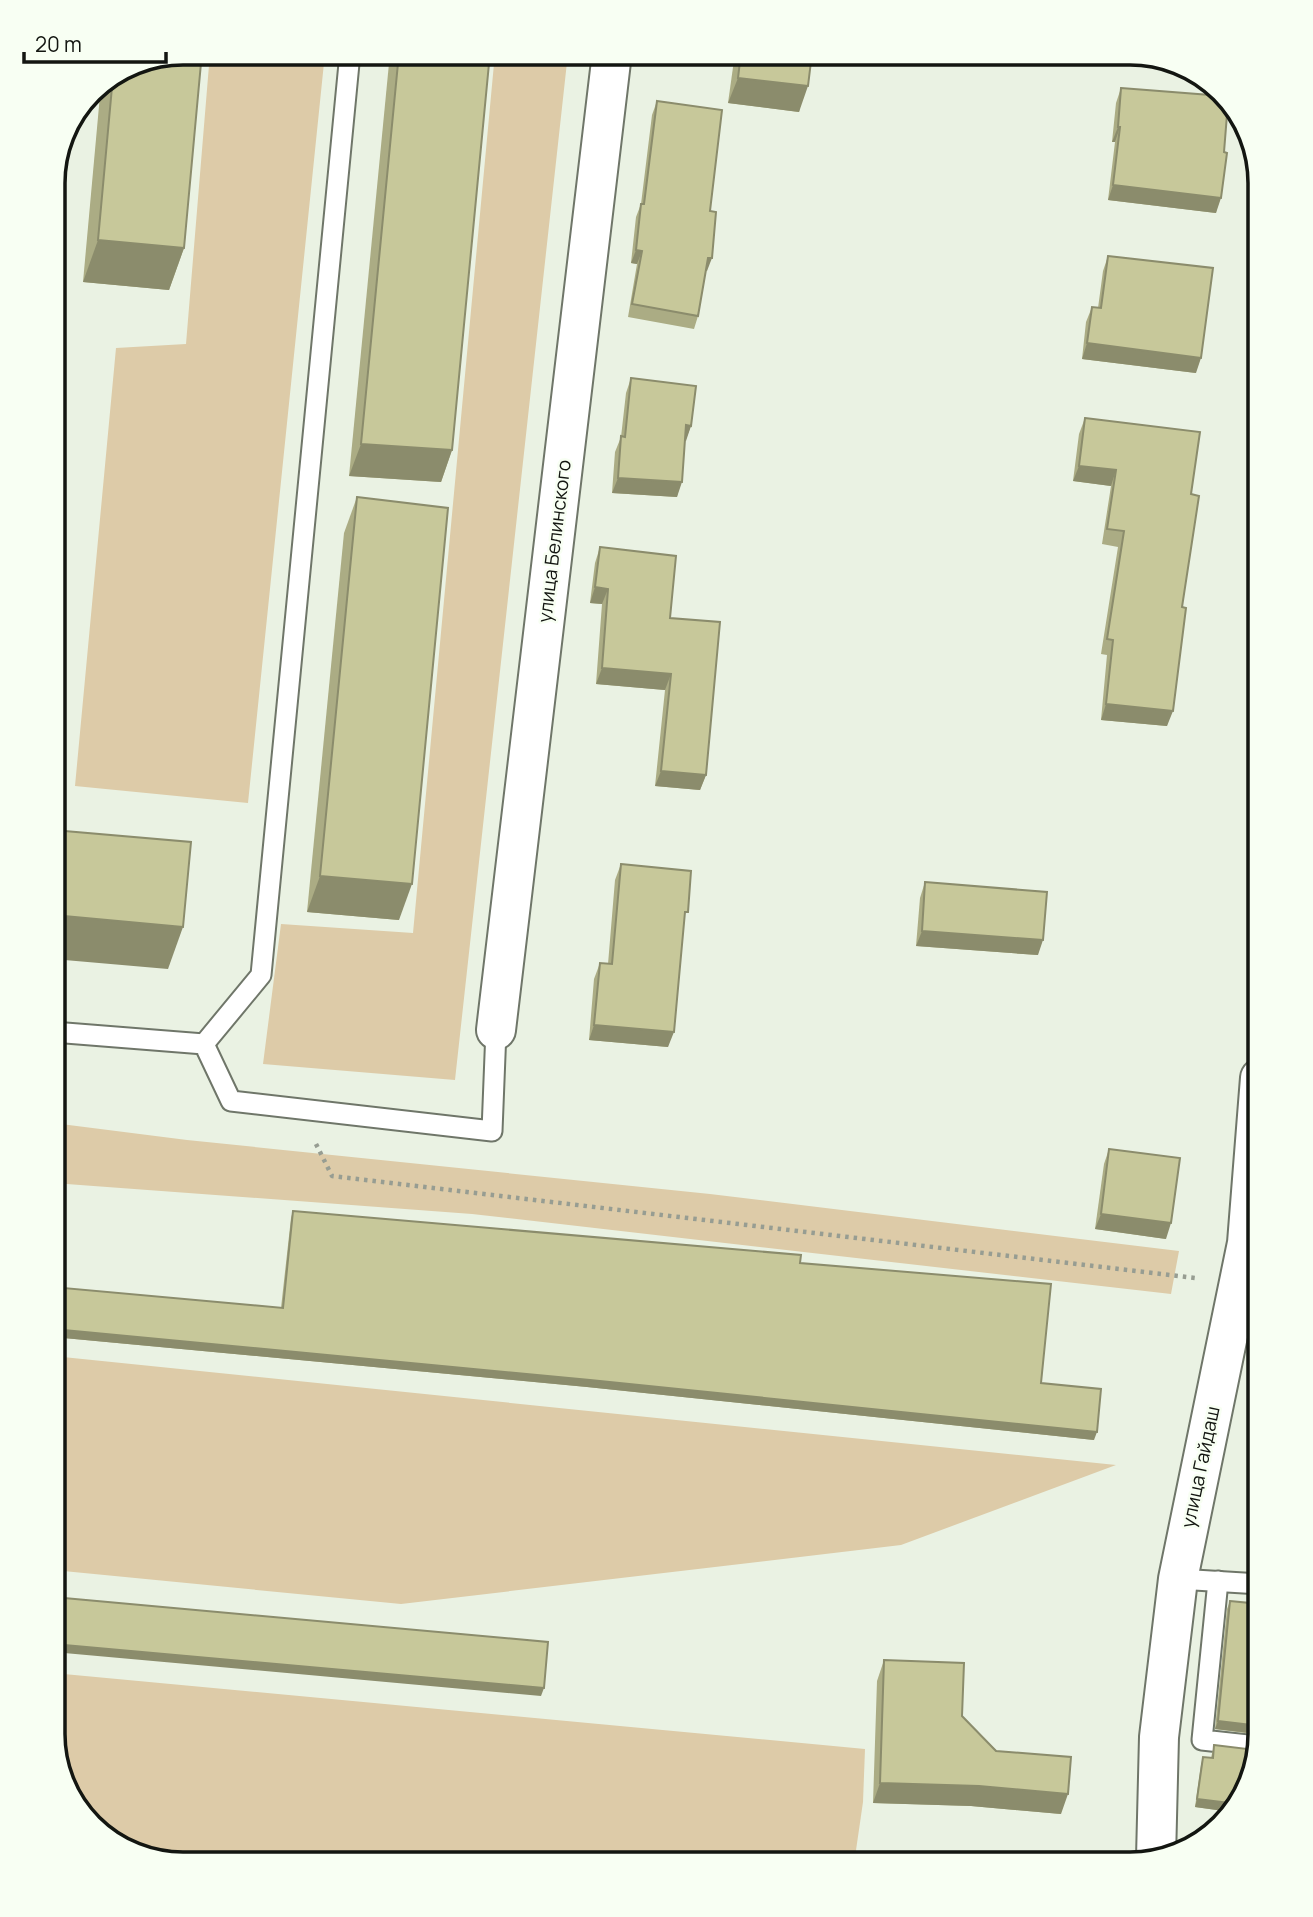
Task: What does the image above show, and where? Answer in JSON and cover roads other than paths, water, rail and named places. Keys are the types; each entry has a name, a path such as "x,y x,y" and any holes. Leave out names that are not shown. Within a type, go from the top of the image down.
{"street":[{"name":"улица Белинского","path":"496,1030 611,65"},
{"name":"улица Гайдаш","path":"1156,1849 1159,1737 1178,1579 1238,1283 1248,1258"}],"lane":[{"path":"204,1044 261,975 349,65"},
{"path":"204,1044 231,1101 492,1130 496,1030"},
{"path":"65,1033 204,1044"},
{"path":"1178,1579 1248,1583"},
{"path":"1218,1581 1202,1740 1247,1745"}]}
